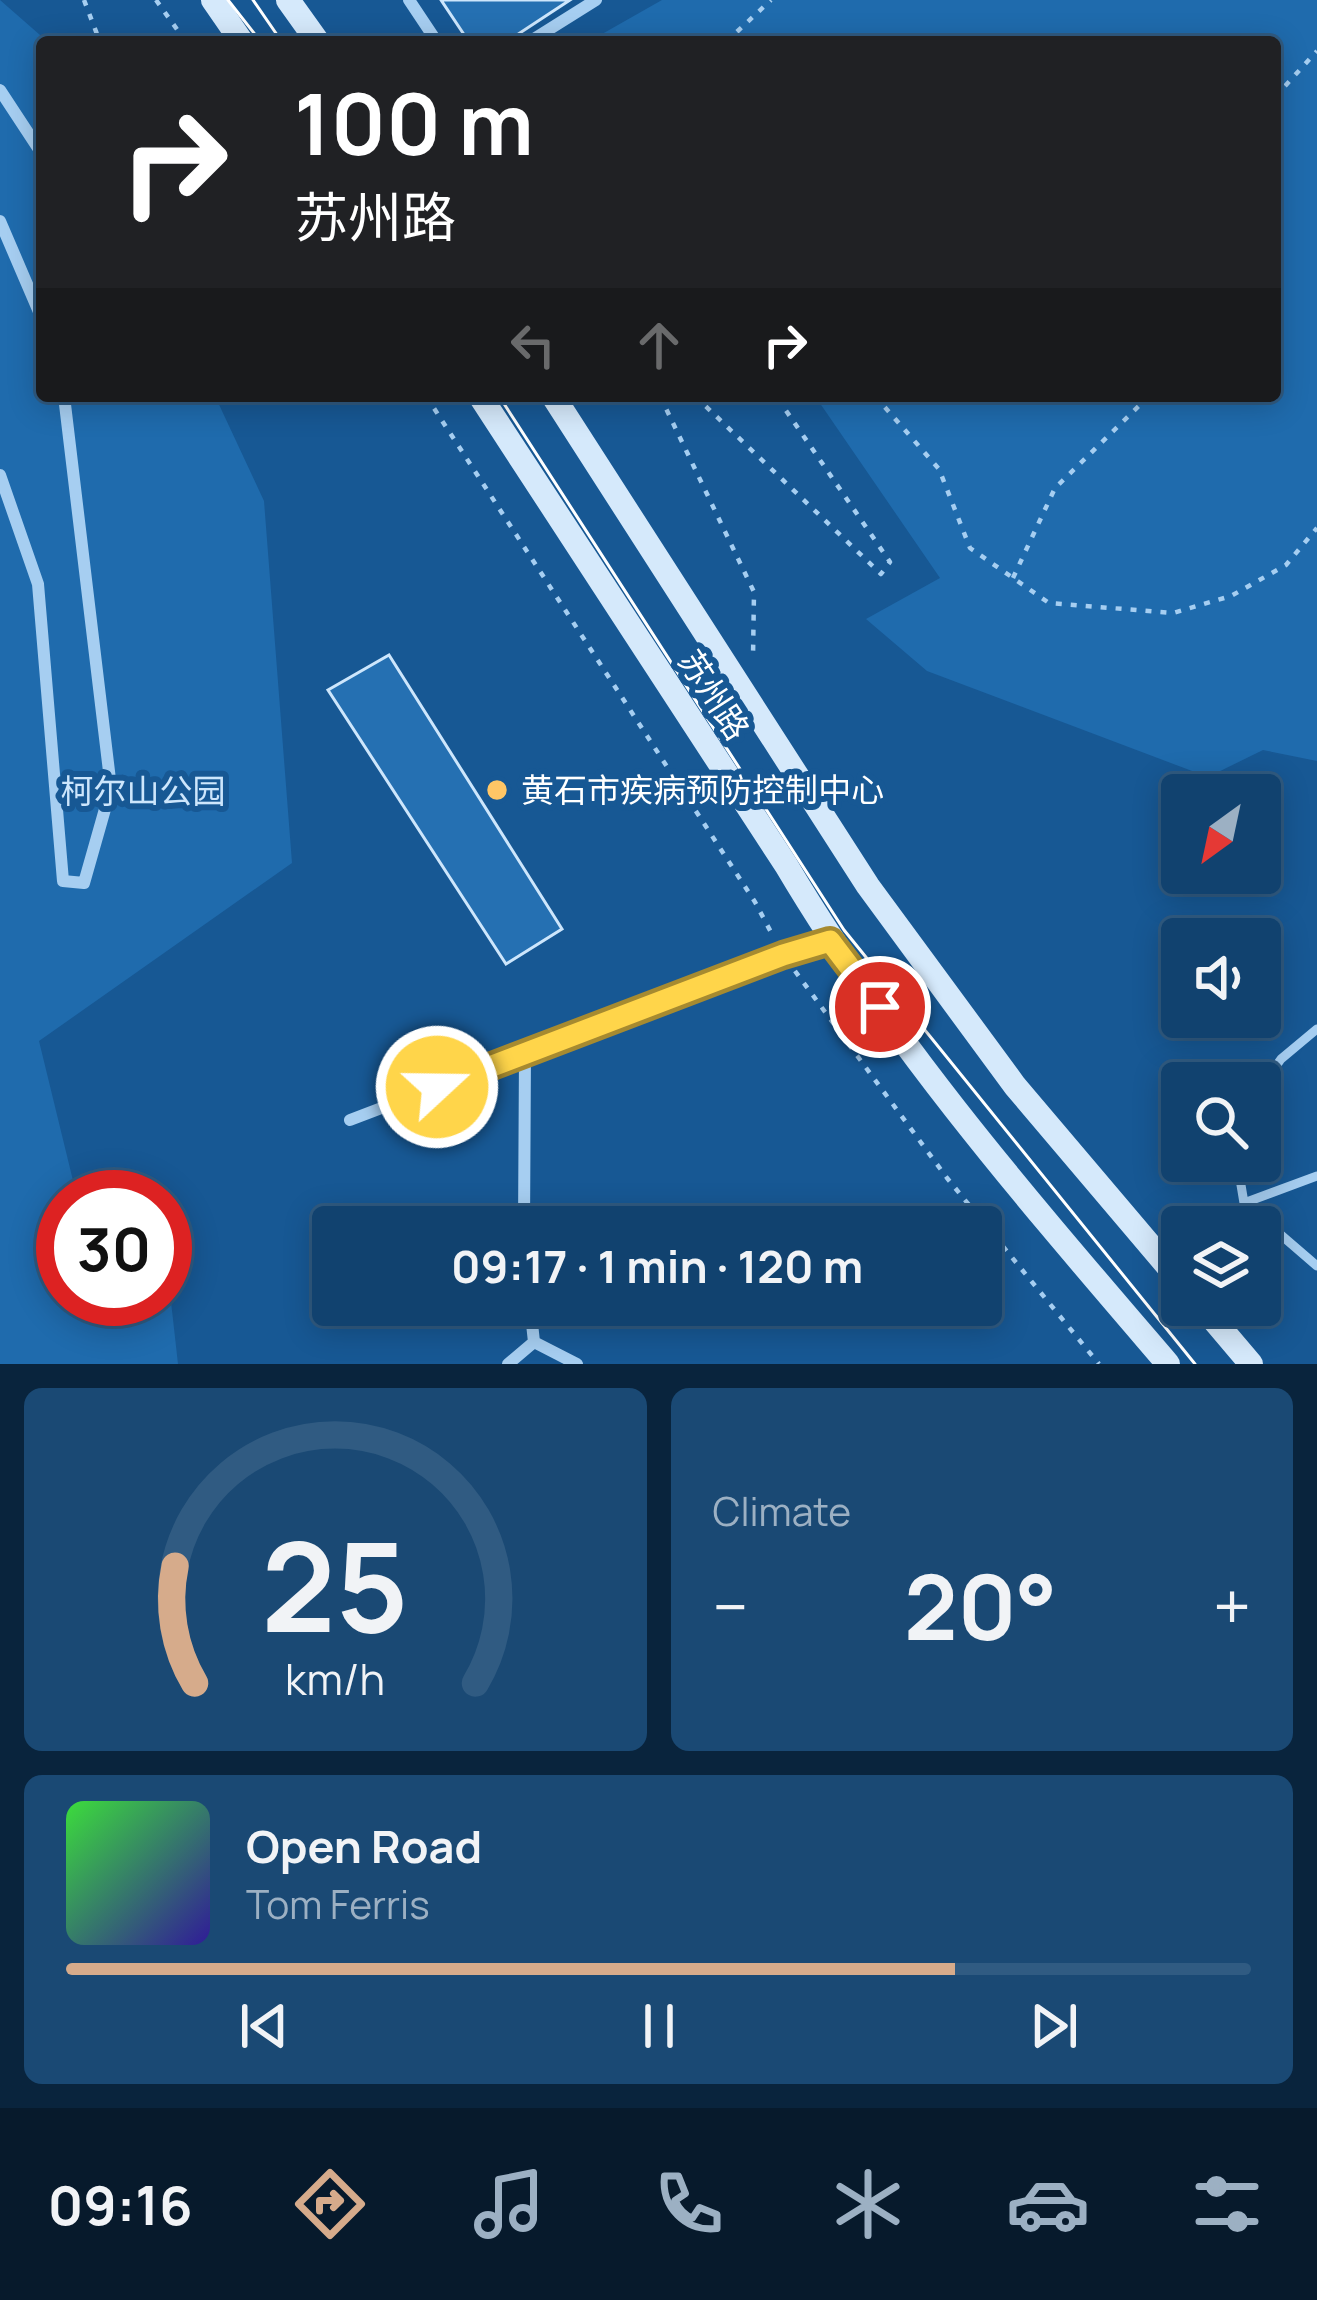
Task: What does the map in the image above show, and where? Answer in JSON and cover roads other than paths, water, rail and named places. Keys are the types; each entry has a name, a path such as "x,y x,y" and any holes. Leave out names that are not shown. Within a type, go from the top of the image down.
{"main road":[{"path":"213,0 238,36"},
{"path":"288,0 314,36"},
{"name":"苏州路","path":"484,402 786,865 830,941 977,1141 1168,1364"},
{"name":"苏州路","path":"557,402 868,886 1015,1086 1161,1257"},
{"path":"1219,1326 1251,1364"}],"street":[{"path":"410,0 433,36"},
{"path":"539,36 596,0"},
{"path":"0,90 36,145"},
{"path":"0,221 36,305"},
{"path":"0,475 38,584 63,881 84,883 111,788 65,402"},
{"path":"350,1120 830,941"},
{"path":"524,1206 525,1053"},
{"path":"532,1326 534,1342"},
{"path":"508,1364 534,1342"},
{"path":"534,1342 577,1364"}],"lane":[{"path":"1279,1062 1317,1029"},
{"path":"1244,1203 1317,1176"},
{"path":"1240,1182 1244,1203 1317,1266"}],"tram line":[{"path":"228,0 256,36"},
{"path":"253,0 278,36"},
{"path":"503,402 844,930 1195,1364"}],"place":[{"name":"黄石市疾病预防控制中心","path":"497,790"}],"park label":[{"name":"柯尔山公园","path":"143,791"}]}
